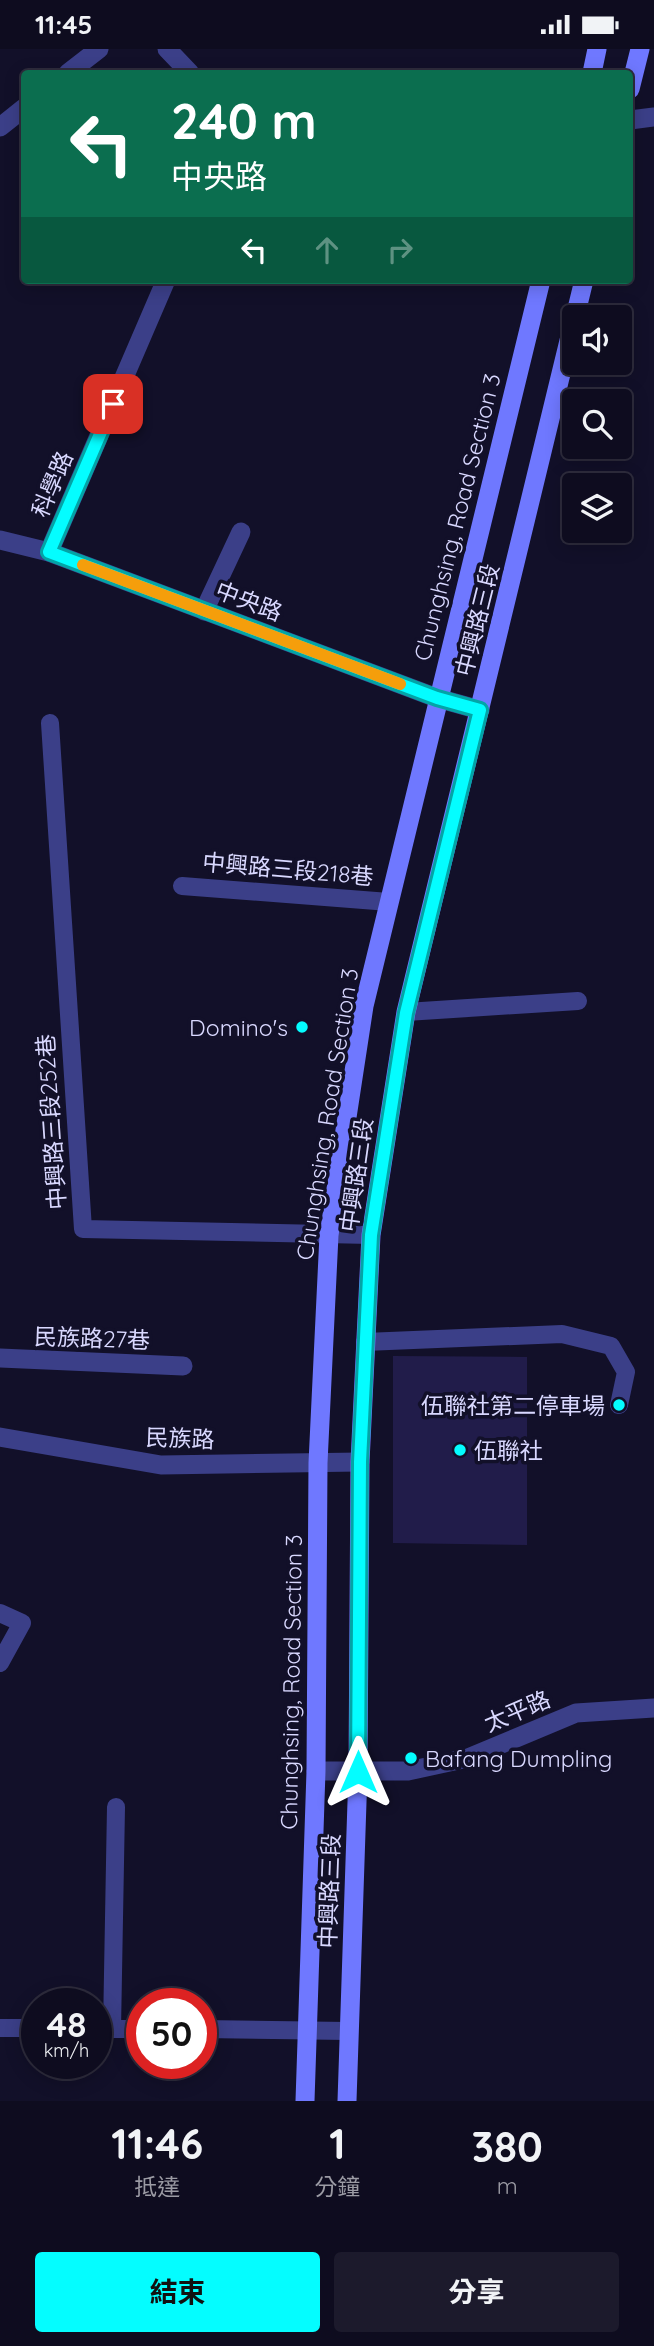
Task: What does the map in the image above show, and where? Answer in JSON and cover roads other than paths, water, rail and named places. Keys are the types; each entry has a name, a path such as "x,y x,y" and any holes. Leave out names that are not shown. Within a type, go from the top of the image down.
{"main road":[{"path":"593,70 597,49"},
{"path":"633,77 640,49"},
{"name":"Chunghsing, Road Section 3","path":"305,2101 317,1771 318,1463 329,1235 364,1006 540,284"},
{"name":"中興路三段","path":"577,305 582,284"},
{"name":"中興路三段","path":"347,2101 358,1772 360,1462 371,1235 406,1013 562,368"}],"street":[{"path":"72,70 99,49"},
{"path":"167,49 187,70"},
{"path":"0,127 21,110"},
{"path":"633,120 654,117"},
{"name":"科學路","path":"49,552 164,284"},
{"path":"204,611 241,532"},
{"name":"中央路","path":"0,540 49,552 437,698 480,710"},
{"name":"民族路27巷","path":"0,1358 183,1366"},
{"name":"民族路","path":"0,1437 161,1465 360,1462"},
{"name":"太平路","path":"317,1771 408,1771 468,1758 576,1713 654,1708"}],"lane":[{"name":"中興路三段252巷","path":"50,723 83,1229 371,1235"},
{"name":"中興路三段218巷","path":"182,885 389,902"},
{"path":"406,1013 578,1001"},
{"path":"365,1342 562,1334 587,1340 611,1346 626,1372 619,1405"},
{"path":"0,1613 22,1623 0,1663"},
{"path":"106,1988 116,1807"},
{"path":"0,2028 21,2028"},
{"path":"217,2029 348,2031"}],"place":[{"name":"Domino's","path":"302,1027"},
{"name":"伍聯社第二停車場","path":"619,1405"},
{"name":"伍聯社","path":"460,1450"},
{"name":"Bafang Dumpling","path":"411,1758"}]}
